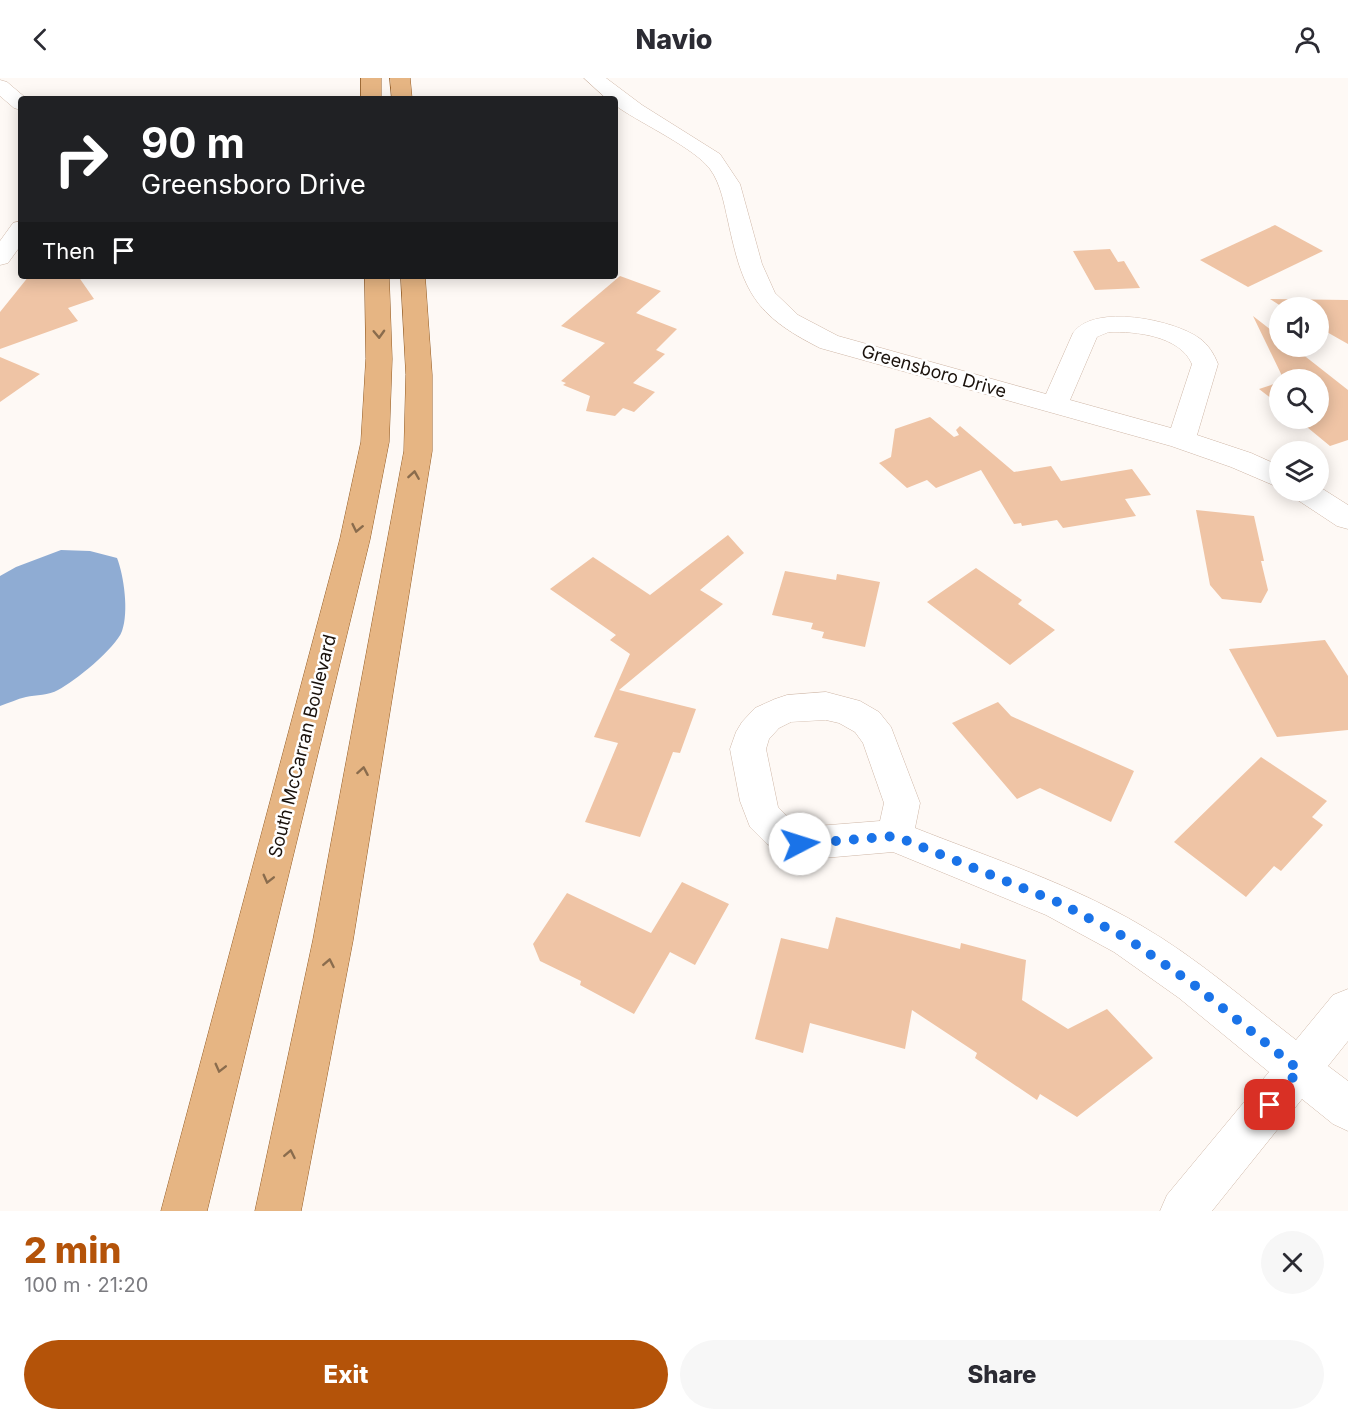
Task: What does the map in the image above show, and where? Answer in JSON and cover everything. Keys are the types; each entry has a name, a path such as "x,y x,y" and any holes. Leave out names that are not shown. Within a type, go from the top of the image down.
{"main road":[{"path":"370,78 371,96"},
{"path":"400,78 402,96"},
{"name":"South McCarran Boulevard","path":"184,1211 355,539 375,442 380,359 377,279"},
{"path":"278,1211 333,940 418,451 419,375 413,279"}],"street":[{"name":"Greensboro Drive","path":"594,78 617,96"},
{"path":"0,86 18,101"},
{"name":"Greensboro Drive","path":"618,97 710,156 719,166 732,190 742,234 758,285 767,302 801,330 829,342 1181,440 1241,460 1269,473"},
{"path":"0,258 18,232"},
{"path":"1054,405 1086,333 1097,327 1113,324 1131,325 1177,337 1191,344 1201,354 1205,364 1181,440"},
{"path":"1320,501 1348,519"},
{"path":"895,836 902,803 879,737 867,722 848,711 826,706 788,709 767,718 754,732 748,749 758,801 763,816 780,833 800,844 895,836 1060,903 1128,939 1193,984 1348,1109"},
{"path":"1184,1211 1348,1010"}],"water":[{"path":"61,550 90,551 117,558 125,594 122,631 103,655 65,686 51,693 23,698 0,706 0,576 16,567"}],"building":[{"path":"1275,225 1323,251 1248,287 1200,260"},
{"path":"1110,249 1118,262 1124,261 1140,288 1095,290 1073,251"},
{"path":"620,276 661,291 636,313 677,329 656,350 665,354 633,383 655,392 634,412 623,408 615,416 586,411 590,396 563,385 566,383 561,381 605,343 561,326"},
{"path":"27,279 80,279 94,299 68,308 78,321 0,349 0,312"},
{"path":"1329,300 1348,300 1348,344 1329,333"},
{"path":"1253,316 1269,328 1269,349"},
{"path":"0,357 40,374 0,402"},
{"path":"1273,357 1306,357 1321,369 1279,369"},
{"path":"1329,375 1348,390 1348,440 1330,446 1329,441 1324,441 1309,429 1329,429"},
{"path":"1269,386 1269,397 1259,389"},
{"path":"930,417 954,437 959,435 956,430 960,426 1014,472 1051,466 1061,481 1132,469 1151,495 1125,499 1136,516 1063,528 1057,520 1022,526 1021,523 1014,524 981,470 936,488 927,480 907,488 879,463 891,457 895,429"},
{"path":"1196,510 1254,516 1268,590 1261,603 1222,599 1210,585"},
{"path":"728,535 744,553 700,590 723,604 619,690 696,709 680,753 673,752 640,837 585,822 618,743 594,737 630,654 610,640 616,635 550,589 593,557 650,595"},
{"path":"976,568 1022,600 1018,604 1055,630 1010,665 927,602"},
{"path":"785,571 836,580 837,574 880,582 865,647 822,638 824,632 811,629 813,623 772,615"},
{"path":"1325,640 1348,676 1348,730 1277,737 1229,649"},
{"path":"998,702 1011,716 1134,771 1111,822 1040,788 1017,799 952,723"},
{"path":"1261,757 1327,801 1312,817 1323,825 1281,871 1274,866 1246,897 1174,842"},
{"path":"682,882 729,904 695,965 670,952 634,1014 580,985 581,981 540,961 533,944 567,893 651,933"},
{"path":"836,917 960,949 961,943 1026,960 1022,1000 1068,1029 1107,1009 1153,1058 1077,1117 1040,1094 1037,1100 975,1058 977,1053 912,1010 905,1049 810,1023 803,1053 755,1039 781,938 828,949"}],"route":[{"path":"800,844 895,836 1060,903 1128,939 1193,984 1299,1070 1270,1105"}]}
